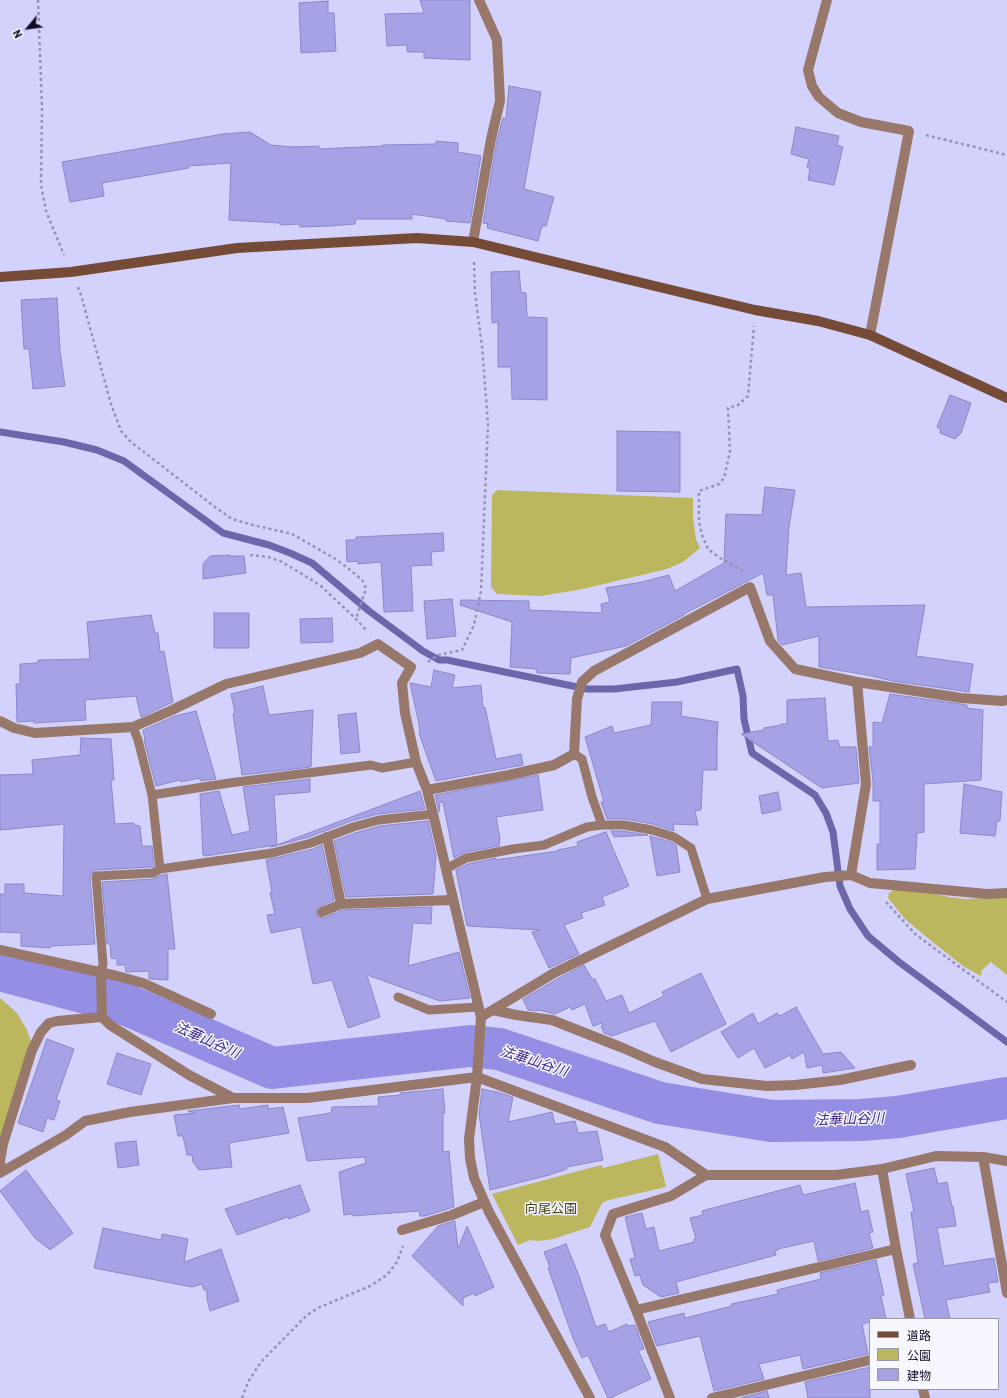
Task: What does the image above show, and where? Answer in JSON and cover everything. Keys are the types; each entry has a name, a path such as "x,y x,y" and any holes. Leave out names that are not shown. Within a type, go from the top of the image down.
{"street":[{"path":"473,242 500,101 497,40 479,0"},
{"path":"826,0 808,70 812,86 823,100 838,113 861,122 909,131 870,335"},
{"path":"0,277 71,272 237,248 417,238 473,242 755,310 818,321 870,335 1007,398"},
{"path":"427,790 509,775 554,764 574,754 577,699 582,682 594,672 750,587 770,641 795,669 857,682 961,698 1002,701 1007,700"},
{"path":"0,721 14,728 35,733 133,727 185,705 226,684 360,653 378,644 411,667 402,683 405,713 416,762 427,790 433,814 479,1012 477,1077 469,1139 470,1158 474,1178 484,1202 590,1398"},
{"path":"851,875 866,784 857,682"},
{"path":"327,837 341,904"},
{"path":"479,1012 493,1010 561,970 707,899 825,877 851,875 870,883 988,894 1007,893"},
{"path":"322,912 341,904 453,900"},
{"path":"0,950 101,972 143,983 211,1014"},
{"path":"101,972 102,1017 110,1025 120,1033 189,1075 233,1098"},
{"path":"493,1010 516,1016 552,1020 655,1062 702,1079 767,1086 802,1084 840,1080 911,1065"},
{"path":"102,1017 57,1021 49,1023 41,1032 32,1050 3,1144 0,1161 1,1173 66,1135 85,1121 130,1112 233,1098 306,1098 477,1077 665,1147 706,1175"},
{"path":"670,1398 605,1234 613,1214 671,1196 706,1175 836,1175 882,1169 936,1156 983,1157 1007,1161"},
{"path":"983,1157 1007,1293"},
{"path":"882,1169 910,1318"},
{"path":"404,1229 452,1215 484,1202"},
{"path":"636,1310 896,1249"},
{"path":"712,1398 869,1360"}],"lane":[{"path":"133,727 138,740 152,795 160,869"},
{"path":"574,754 582,759 592,797 602,825"},
{"path":"152,795 371,765 382,768 416,762"},
{"path":"101,972 103,964 96,876 153,873 160,869 272,854 311,843 353,827 379,820 433,814"},
{"path":"446,869 466,858 544,845 586,827 624,825 652,830 674,837 691,848 707,899"},
{"path":"398,997 429,1010 479,1012"}],"path":[{"path":"38,0 42,108 41,185 46,211 81,295 111,404 121,431 131,442 215,507 232,518 253,525 292,534 334,558 362,580 366,588 356,619 321,586 302,574 280,561 268,557 250,555"},
{"path":"909,131 1007,155"},
{"path":"426,664 438,655 462,650 474,625 481,591 488,424 482,346 475,294 473,242"},
{"path":"750,587 749,578 742,571 708,549 702,535 699,522 699,491 719,484 724,478 730,452 728,408 738,405 748,396 755,310"},
{"path":"870,883 915,934 1007,1002"},
{"path":"242,1398 248,1382 261,1362 310,1313 370,1286 387,1276 400,1254 404,1229"}],"green space":[{"path":"497,490 693,498 693,517 696,539 700,548 683,562 667,569 578,590 540,596 497,594 491,587 492,495"},
{"path":"900,886 949,897 966,899 1007,895 1007,975 991,962 982,970 981,976 963,966 929,939 905,919 888,898 889,893"},
{"path":"0,998 17,1013 26,1028 31,1041 0,1144"},
{"name":"向尾公園","path":"658,1154 666,1187 605,1201 601,1205 590,1227 553,1239 538,1241 530,1240 518,1245 492,1194 601,1165 603,1168"}],"building":[{"path":"420,0 470,0 470,60 424,58 424,52 407,52 407,45 387,46 385,14 424,13"},
{"path":"328,1 328,13 334,13 336,51 301,53 299,3"},
{"path":"509,86 541,92 524,189 554,197 546,226 542,226 538,241 487,228 488,224 483,223 497,140 503,118 506,119"},
{"path":"796,127 839,136 837,145 843,147 834,185 808,180 810,169 807,167 809,159 791,154"},
{"path":"250,132 271,145 293,147 319,146 319,149 383,145 436,144 436,141 458,143 458,152 481,156 470,223 446,221 446,219 412,214 412,219 356,219 355,224 300,227 299,224 280,225 280,223 229,220 231,163 188,166 189,168 102,183 104,196 70,202 62,162 223,134"},
{"path":"519,271 521,292 526,293 527,317 547,318 547,400 512,399 511,367 498,367 498,322 492,323 491,272"},
{"path":"57,298 60,351 65,386 33,389 29,349 24,349 21,300"},
{"path":"950,395 971,403 961,433 955,439 940,433 941,430 937,427"},
{"path":"617,431 680,432 680,492 617,491"},
{"path":"765,487 795,490 789,527 786,575 801,573 806,607 925,605 916,656 973,664 969,692 893,681 819,667 819,636 782,645 778,640 773,595 767,595 763,573 626,646 571,658 570,674 537,673 536,669 510,667 512,622 460,605 461,600 529,601 529,610 602,613 601,604 610,602 606,588 642,582 669,575 675,591 724,563 726,514 762,515"},
{"path":"443,533 444,551 431,552 432,565 411,566 413,611 384,612 381,562 358,564 358,561 347,562 346,540 356,540 356,537"},
{"path":"210,556 244,556 246,573 203,579 203,564"},
{"path":"452,599 456,636 427,639 424,601"},
{"path":"214,613 249,613 249,648 214,648"},
{"path":"151,615 155,633 158,633 160,652 164,651 173,702 141,717 136,696 85,700 86,720 34,723 34,721 17,722 16,684 20,684 20,664 37,663 38,660 90,659 87,622"},
{"path":"332,618 333,642 301,643 300,619"},
{"path":"434,670 455,675 452,688 481,685 483,707 485,707 496,759 521,754 523,765 436,781 420,736 419,724 410,683 431,687"},
{"path":"263,686 269,715 313,710 311,767 242,775 233,714 235,713 231,694"},
{"path":"890,694 967,705 967,708 983,710 981,780 924,784 924,832 917,833 915,869 877,870 877,844 880,844 880,801 873,801 873,781 869,747 873,747 873,722 882,723"},
{"path":"825,698 828,741 838,740 840,747 856,747 859,783 822,788 741,734 764,730 764,728 781,724 787,724 787,700"},
{"path":"652,702 682,702 681,716 718,722 717,770 703,770 701,810 695,811 698,825 673,824 674,831 653,824 625,819 607,819 601,802 604,802 585,737 612,726 614,733 651,725"},
{"path":"196,711 216,779 200,781 200,778 181,782 180,780 156,786 144,740 143,730 175,716"},
{"path":"356,713 360,752 341,754 338,715"},
{"path":"81,738 111,739 114,780 111,780 115,824 134,823 134,825 140,826 142,846 152,846 154,866 96,870 91,873 95,944 51,946 50,948 21,946 21,933 0,932 0,894 5,894 5,884 24,884 24,893 63,896 64,824 0,830 0,775 33,774 32,760 80,755"},
{"path":"538,775 543,810 496,817 500,838 499,846 465,852 454,858 443,802 440,802 439,812 435,795"},
{"path":"310,779 310,792 274,795 277,845 420,791 425,809 378,814 351,821 309,837 271,847 276,845 205,856 203,855 200,794 219,791 232,835 250,831 243,787"},
{"path":"964,784 1002,792 1000,821 997,821 995,836 960,833"},
{"path":"778,792 781,810 762,814 759,796"},
{"path":"428,821 436,855 433,894 346,897 334,841 380,826"},
{"path":"611,831 623,831 648,835 614,837"},
{"path":"606,832 629,886 602,897 605,905 581,913 583,918 564,925 579,954 549,968 532,932 540,930 467,926 456,870 468,864 496,858 495,860 558,851 578,846 577,842"},
{"path":"650,836 676,845 680,872 657,876"},
{"path":"322,845 334,900 317,908 316,912 318,917 324,918 342,910 432,907 431,924 413,923 408,966 459,952 470,998 440,1001 367,975 380,1017 348,1028 332,980 313,984 301,927 271,933 267,915 275,914 270,893 272,892 266,860 313,849"},
{"path":"167,874 175,949 168,949 168,980 149,979 149,971 126,972 125,965 117,965 117,959 111,958 110,944 107,944 102,882 153,879"},
{"path":"584,965 592,979 595,979 606,1001 622,995 629,1013 664,996 662,992 701,973 726,1024 671,1052 655,1021 612,1036 604,1033 601,1026 603,1025 602,1023 593,1026 585,1004 572,1010 570,1007 555,1014 539,1010 528,1010 523,999"},
{"path":"796,1007 823,1054 841,1052 855,1068 823,1073 822,1065 807,1068 804,1052 792,1059 790,1055 765,1068 754,1048 738,1058 721,1032 753,1013 758,1024 777,1013 780,1016"},
{"path":"47,1039 74,1049 56,1100 60,1101 54,1120 47,1118 43,1132 18,1123"},
{"path":"117,1053 151,1064 141,1095 107,1084"},
{"path":"443,1089 445,1113 443,1113 443,1152 449,1151 454,1207 425,1216 420,1216 419,1211 353,1216 352,1214 344,1215 339,1172 366,1163 365,1157 307,1161 298,1118 331,1113 332,1107 379,1106 378,1097 400,1095 400,1093"},
{"path":"482,1089 513,1097 508,1122 552,1112 555,1124 575,1121 578,1133 597,1131 603,1160 567,1167 567,1169 549,1175 490,1190 479,1114"},
{"path":"239,1105 240,1109 268,1105 268,1109 283,1107 289,1133 229,1143 232,1167 199,1170 193,1162 192,1155 187,1155 183,1136 178,1136 174,1115 195,1113 188,1111"},
{"path":"136,1141 139,1165 118,1168 115,1143"},
{"path":"934,1168 938,1184 947,1182 956,1226 937,1228 944,1266 994,1258 998,1282 988,1283 990,1292 946,1300 950,1318 925,1318 913,1264 918,1263 911,1212 914,1212 906,1174"},
{"path":"26,1170 73,1233 50,1250 35,1238 0,1191"},
{"path":"855,1183 861,1212 868,1210 873,1232 869,1233 873,1248 818,1261 814,1241 778,1249 775,1251 776,1255 676,1282 679,1293 661,1297 643,1285 640,1275 635,1276 630,1259 635,1258 625,1217 642,1213 646,1229 654,1227 659,1251 694,1242 694,1239 696,1239 690,1218 703,1215 702,1211 800,1185 803,1195"},
{"path":"300,1185 310,1211 237,1235 225,1209"},
{"path":"455,1221 458,1249 467,1226 494,1287 475,1296 474,1293 463,1298 463,1306 412,1256 438,1226"},
{"path":"103,1228 161,1240 162,1234 188,1239 184,1262 221,1249 239,1301 210,1311 207,1299 207,1290 204,1290 202,1284 192,1287 94,1268"},
{"path":"566,1244 579,1276 596,1327 605,1324 609,1332 627,1324 628,1326 635,1325 644,1349 638,1350 651,1379 610,1398 608,1398 588,1355 582,1358 573,1338 548,1268 550,1267 544,1252"},
{"path":"876,1260 884,1295 881,1296 886,1318 869,1318 869,1322 862,1324 868,1354 803,1369 800,1355 759,1364 764,1379 714,1391 700,1336 657,1346 648,1322 684,1313 685,1318 732,1306 731,1304 778,1294 777,1290 821,1279 820,1273"},
{"path":"869,1367 870,1398 808,1398 805,1382"},
{"path":"767,1391 769,1398 740,1398"}],"waterway":[{"path":"0,432 64,442 97,450 124,461 223,533 269,545 312,563 369,611 423,651 439,660 447,660 587,689 614,689 677,682 737,669 743,696 744,719 752,753 815,795 826,813 833,832 840,886 850,909 868,936 899,962 1007,1042"},
{"name":"法華山谷川","path":"0,970 93,995 109,997 272,1068 470,1046 499,1049 660,1103 771,1121 861,1120 898,1117 1007,1098"}]}
